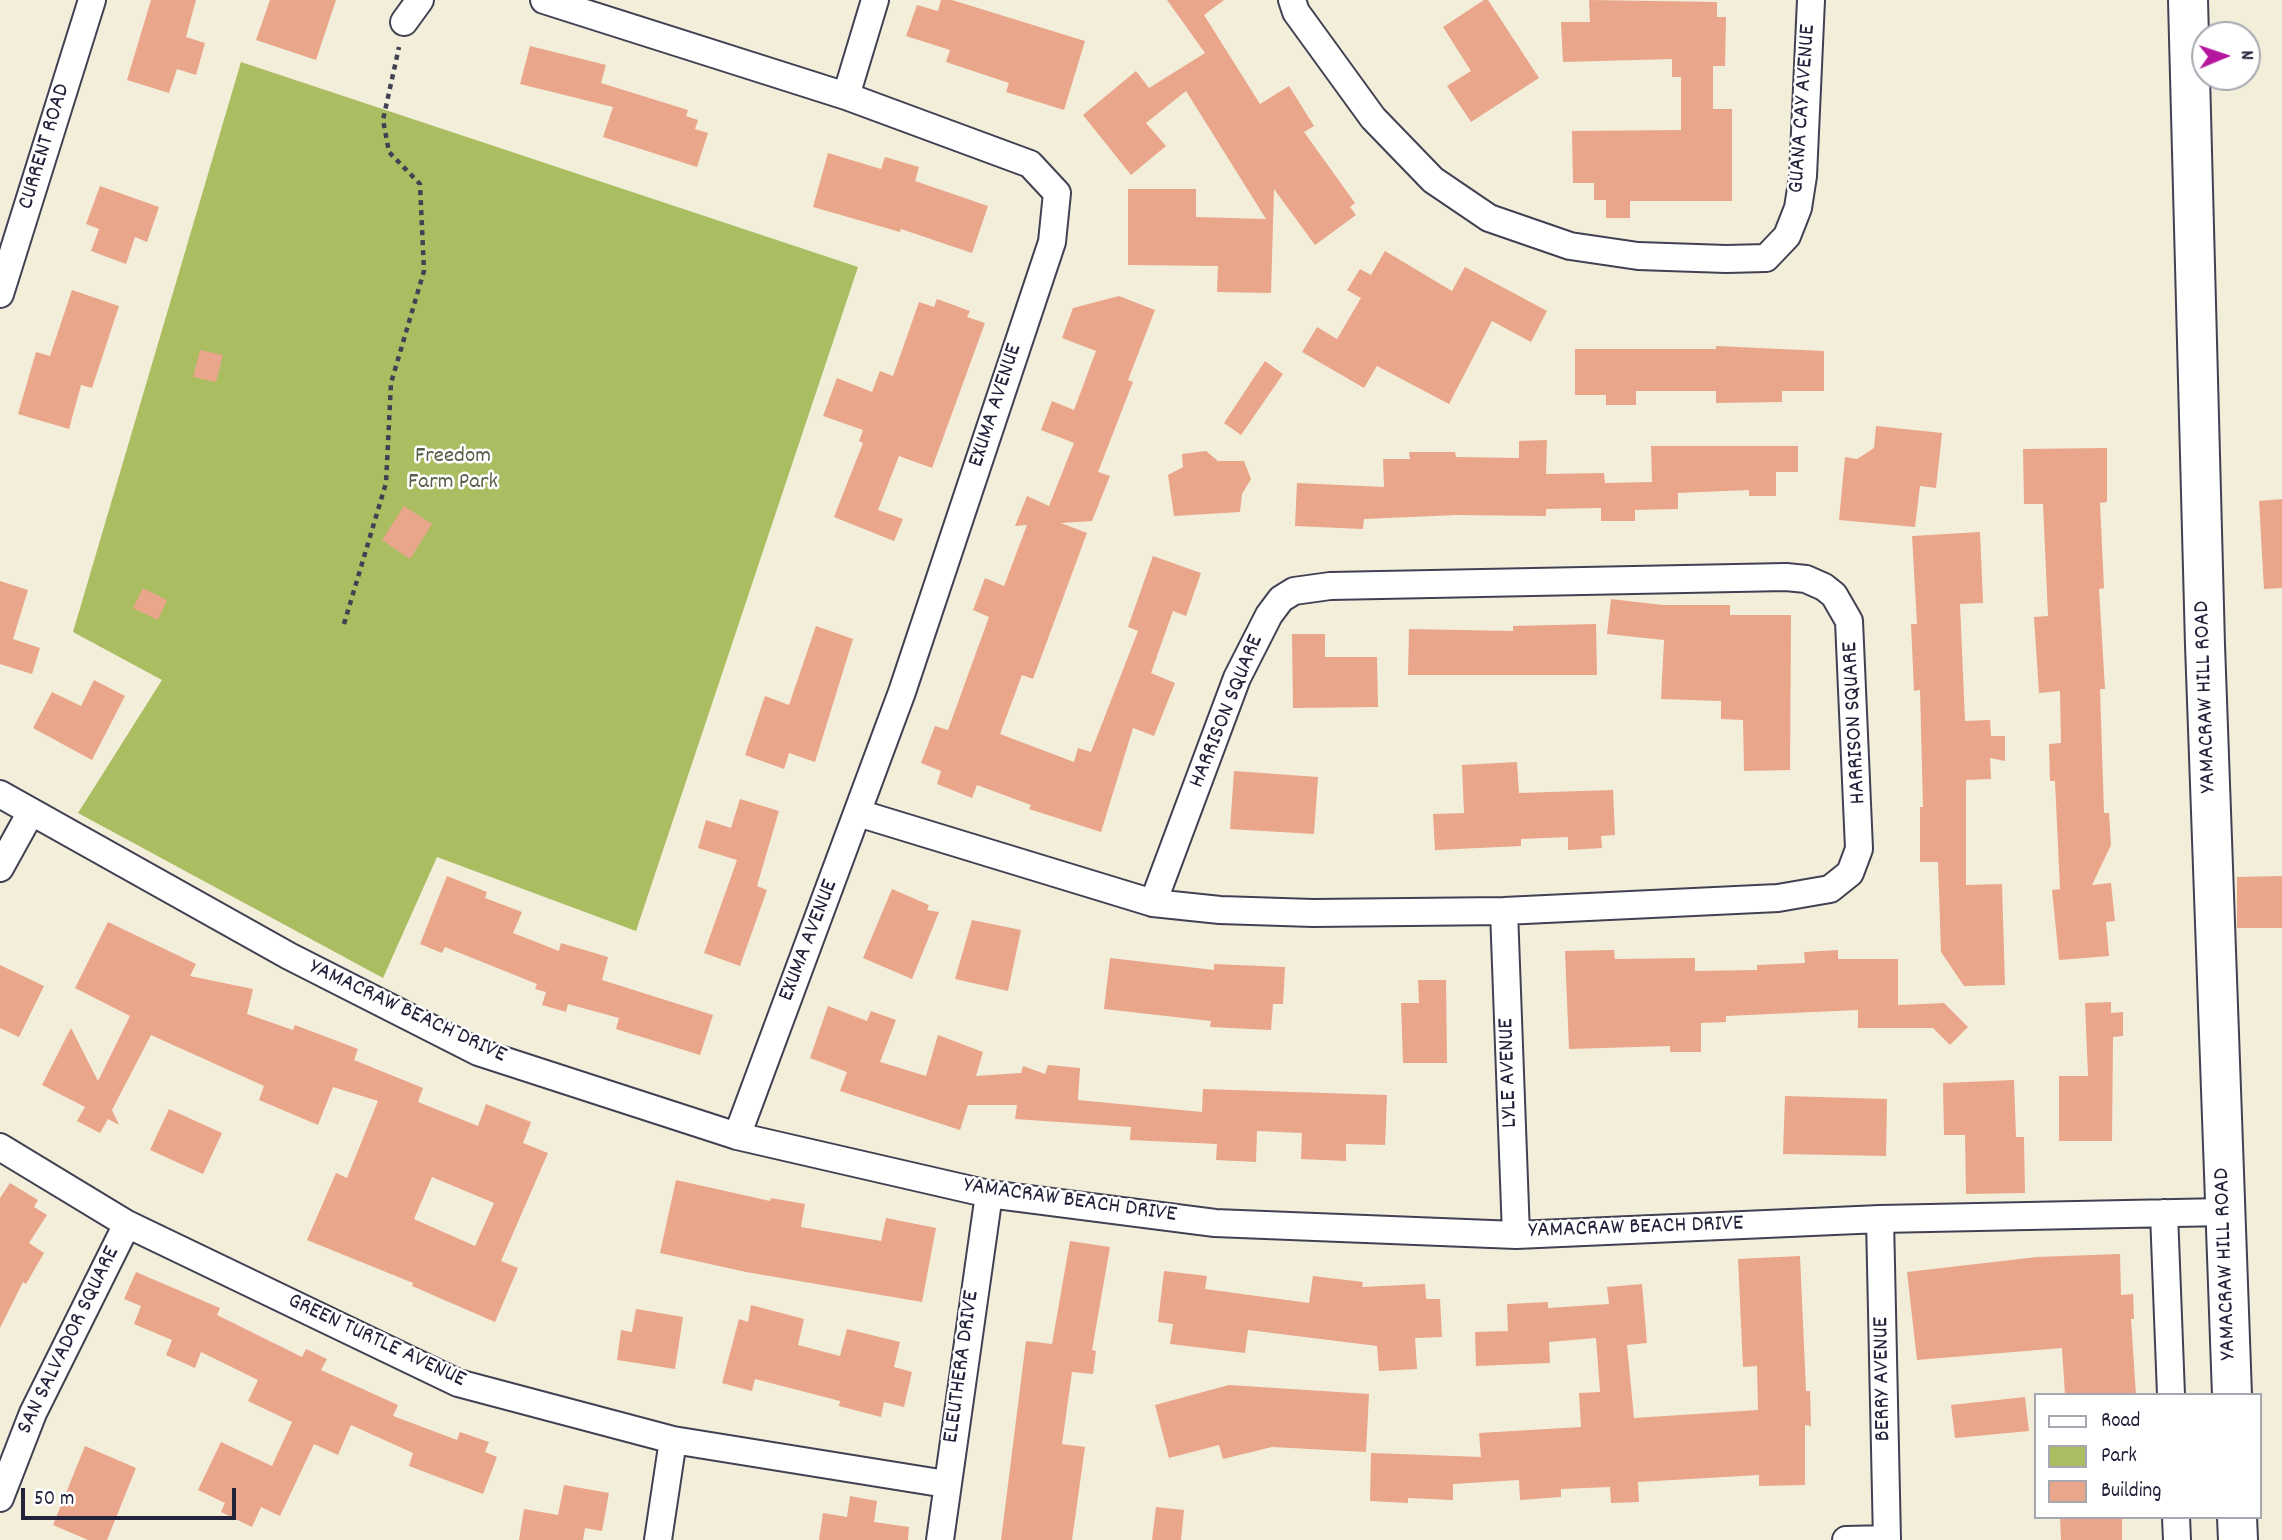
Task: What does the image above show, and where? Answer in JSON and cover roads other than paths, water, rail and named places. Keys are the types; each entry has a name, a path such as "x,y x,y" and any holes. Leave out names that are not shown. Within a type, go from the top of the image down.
{"main road":[{"name":"YAMACRAW HILL ROAD","path":"2188,0 2224,1212 2232,1393"},
{"path":"2189,40 2197,0"},
{"path":"2237,1519 2238,1540"}],"street":[{"name":"CURRENT ROAD","path":"0,294 92,0"},
{"path":"404,22 420,0"},
{"name":"EXUMA AVENUE","path":"544,0 846,96 1030,164 1057,193 1052,242 902,692 737,1136"},
{"path":"846,96 875,0"},
{"name":"GUANA CAY AVENUE","path":"1292,0 1296,12 1373,118 1433,180 1489,218 1570,246 1638,256 1726,259 1766,258 1787,236 1798,208 1804,176 1811,0"},
{"name":"HARRISON SQUARE","path":"858,813 1153,903 1220,911 1504,911 1778,898 1830,889 1844,880 1856,862 1861,831 1853,640 1849,621 1834,595 1806,579 1786,577 1330,586 1294,591 1281,599 1269,615 1237,678 1153,903"},
{"name":"YAMACRAW BEACH DRIVE","path":"0,794 277,950 478,1052 737,1136 989,1194 1215,1223 1516,1235 1880,1219 2224,1212"},
{"path":"0,868 31,812"},
{"name":"LYLE AVENUE","path":"1504,911 1516,1235"},
{"name":"GREEN TURTLE AVENUE","path":"0,1147 127,1224 458,1383 673,1440 946,1485"},
{"name":"ELEUTHERA DRIVE","path":"940,1540 989,1194"},
{"path":"2164,1213 2171,1393"},
{"name":"BERRY AVENUE","path":"1880,1219 1887,1539"},
{"name":"SAN SALVADOR SQUARE","path":"0,1498 33,1413 127,1224"},
{"path":"658,1540 673,1440"},
{"path":"2176,1519 2176,1540"},
{"path":"1846,1540 1887,1539"}],"park label":[{"name":"Freedom Farm Park","path":"453,471"}]}
